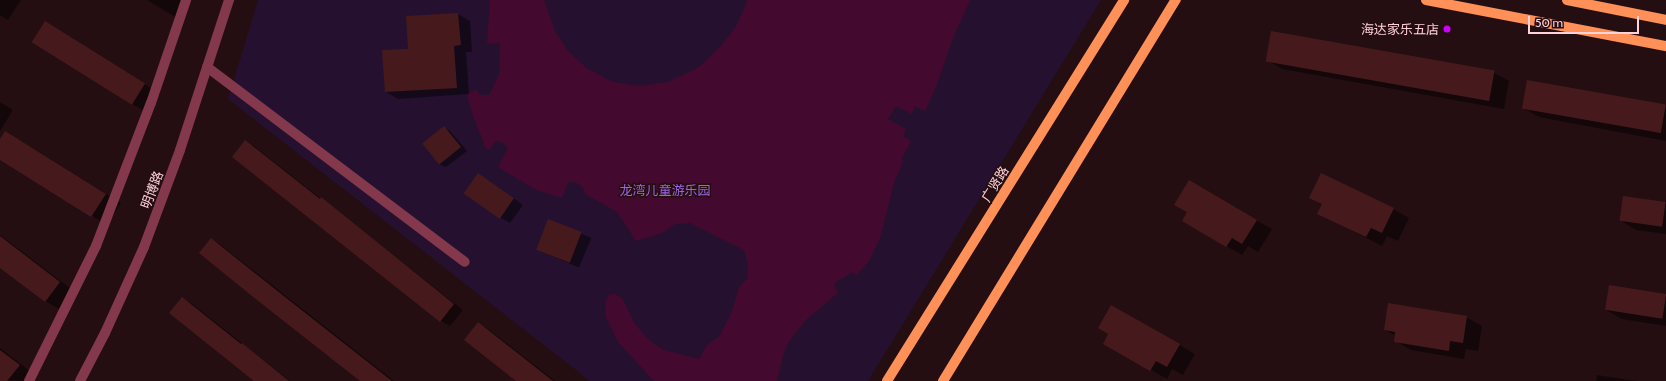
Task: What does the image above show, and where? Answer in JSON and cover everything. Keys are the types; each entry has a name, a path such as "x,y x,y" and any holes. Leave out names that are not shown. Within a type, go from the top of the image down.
{"main road":[{"name":"广贤路","path":"887,381 1124,0"},
{"path":"944,381 1176,0"},
{"path":"1426,0 1666,46"},
{"path":"1568,0 1666,20"}],"street":[{"path":"29,381 96,246 151,103 186,0"},
{"name":"明博路","path":"80,381 105,333 144,247 180,150 229,0"},
{"path":"207,67 465,262"}],"green space":[{"name":"龙湾儿童游乐园","path":"258,0 1101,0 868,381 590,381 228,99"}],"shaded area":[{"path":"490,0 544,0 555,31 569,52 588,69 613,82 639,86 668,82 699,67 721,46 735,28 745,8 747,0 970,0 953,38 936,87 925,111 915,106 912,114 896,106 888,119 906,129 903,136 911,141 901,160 903,162 894,183 880,238 869,261 856,276 853,272 834,283 838,293 807,319 789,341 784,352 777,381 654,381 618,342 606,317 605,302 609,295 614,294 622,298 635,324 650,341 664,350 699,359 707,345 719,337 732,311 739,287 747,279 748,263 744,250 690,223 675,224 662,233 636,241 617,212 585,194 583,187 575,182 568,182 562,198 536,190 498,167 508,148 502,142 496,141 490,149 486,149 472,113 467,94 476,89 480,95 489,95 499,74 500,43 487,44"}],"building":[{"path":"458,13 461,45 454,46 457,88 385,92 382,50 408,49 406,16"},
{"path":"45,21 145,84 132,105 32,42"},
{"path":"1271,31 1495,70 1489,101 1266,62"},
{"path":"1527,80 1666,104 1661,133 1522,109"},
{"path":"444,126 461,147 439,165 422,144"},
{"path":"5,131 106,194 91,217 0,160 0,139"},
{"path":"245,140 320,199 321,197 454,304 440,322 232,157"},
{"path":"478,173 514,198 500,219 464,193"},
{"path":"1321,173 1394,208 1382,233 1371,228 1366,237 1317,214 1322,204 1309,198"},
{"path":"1189,180 1257,220 1242,244 1232,238 1226,247 1182,221 1187,212 1174,205"},
{"path":"1623,196 1666,202 1662,227 1620,221"},
{"path":"548,219 582,232 570,263 536,250"},
{"path":"0,236 60,282 45,302 0,268"},
{"path":"211,238 392,381 360,381 257,300 199,253"},
{"path":"1609,285 1666,294 1662,319 1605,310"},
{"path":"182,297 289,381 254,381 169,313"},
{"path":"1388,303 1467,316 1463,343 1450,341 1449,351 1394,342 1395,332 1384,330"},
{"path":"1111,305 1180,344 1167,367 1156,361 1150,371 1103,344 1108,334 1098,328"},
{"path":"478,322 553,381 516,381 464,340"},
{"path":"0,350 20,365 7,381 0,381"}],"place":[{"name":"海达家乐五店","path":"1447,29"}]}
